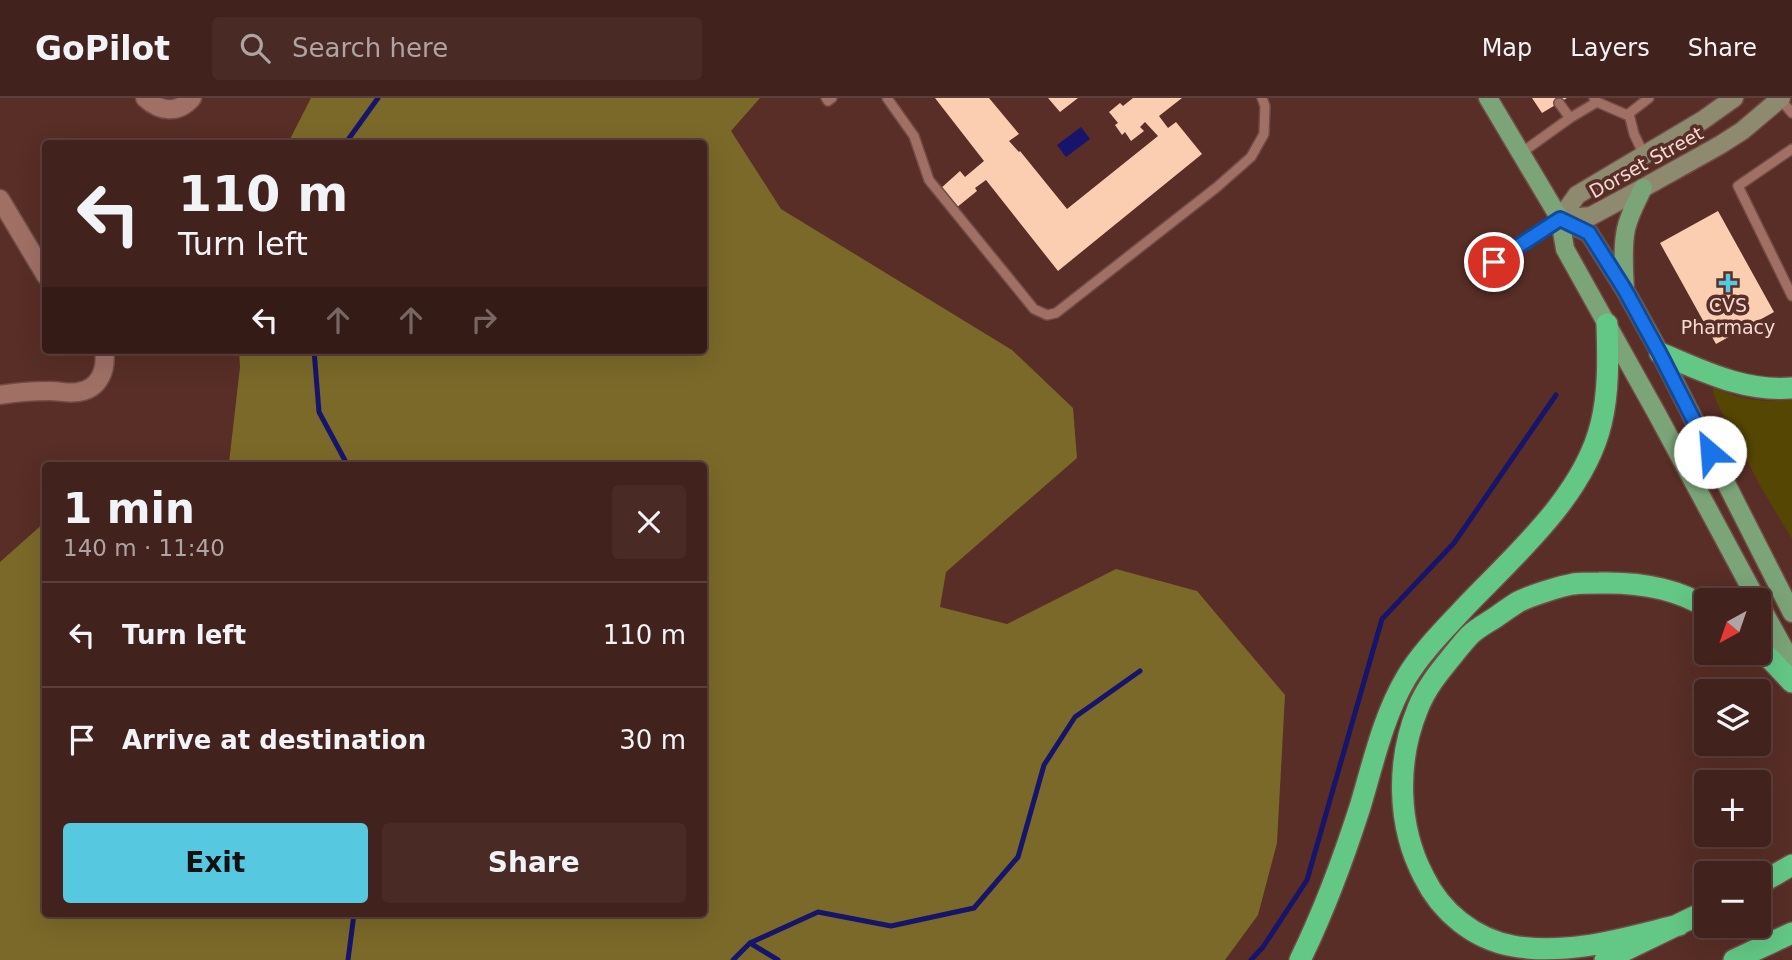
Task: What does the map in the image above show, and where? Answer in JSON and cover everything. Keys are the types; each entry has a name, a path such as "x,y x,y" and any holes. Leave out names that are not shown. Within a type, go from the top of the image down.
{"highway":[{"path":"1300,960 1342,861 1388,716 1406,677 1443,631 1550,517 1584,471 1601,424 1608,366 1607,324"},
{"path":"1660,354 1732,382 1758,387 1792,388"},
{"path":"1679,925 1590,946 1543,949 1510,945 1467,927 1438,900 1417,864 1407,833 1402,779 1411,726 1418,707 1437,674 1470,634 1520,601 1572,584 1620,582 1650,586 1694,602"},
{"path":"1771,660 1792,682"},
{"path":"1771,877 1792,865"},
{"path":"1605,960 1694,917"},
{"path":"1734,960 1790,934"},
{"path":"1756,960 1790,934"}],"main road":[{"path":"1488,98 1560,219 1564,249 1750,588"},
{"name":"Dorset Street","path":"1560,219 1577,195 1703,120 1734,98"},
{"name":"Dorset Street","path":"1560,219 1591,216 1643,188 1742,131 1781,99"},
{"path":"1625,290 1626,229 1643,188"},
{"path":"1560,219 1589,233 1625,290 1792,612"},
{"path":"1771,625 1792,663"}],"street":[{"path":"145,98 166,110 178,109 192,98"},
{"path":"0,199 42,269"},
{"path":"0,395 47,391 74,393 88,390 102,375 104,354"}],"lane":[{"path":"826,98 828,101 832,98"},
{"path":"887,98 914,136 929,180 1034,309 1047,315 1056,313 1217,187 1251,157 1264,134 1265,106 1262,98"},
{"path":"1521,153 1595,100 1628,116 1650,98"},
{"path":"1781,99 1792,113"},
{"path":"1559,103 1570,118"},
{"path":"1629,114 1634,134 1644,155"},
{"path":"1792,149 1738,186 1792,296"},
{"path":"1494,262 1560,219"}],"shaded area":[{"path":"311,98 760,98 731,131 781,209 1012,350 1073,408 1077,458 946,572 940,607 1007,624 1116,569 1197,591 1285,695 1277,843 1258,915 1225,960 0,960 0,562 42,525 42,917 707,917 707,462 229,462 239,354 707,354 707,140 290,140"},
{"path":"1081,127 1090,139 1066,157 1057,145"},
{"path":"1713,387 1752,400 1792,400 1792,539 1762,489 1717,403"}],"building":[{"path":"935,98 989,98 1019,134 1009,141 1067,209 1158,136 1145,122 1140,127 1144,131 1131,141 1125,132 1122,135 1115,125 1118,123 1109,112 1120,103 1123,106 1133,98 1182,98 1159,116 1168,128 1176,122 1202,154 1058,271 986,180 956,208 940,189 960,171 965,177 984,161"},
{"path":"1048,98 1078,98 1060,112"},
{"path":"1532,98 1567,98 1542,113"},
{"name":"CVS Pharmacy","path":"1718,211 1774,312 1716,344 1660,243"}],"waterway":[{"path":"348,140 378,98"},
{"path":"314,354 319,412 346,462"},
{"path":"1251,960 1263,947 1307,880 1382,619 1454,543 1556,395"},
{"path":"733,960 750,943 818,912 891,926 974,908 1018,857 1044,765 1075,717 1140,671"},
{"path":"348,960 354,917"},
{"path":"750,943 778,960"}],"place":[{"name":"CVS Pharmacy","path":"1728,283"}],"route":[{"path":"1494,262 1560,219 1589,233 1625,290 1710,452"}]}
